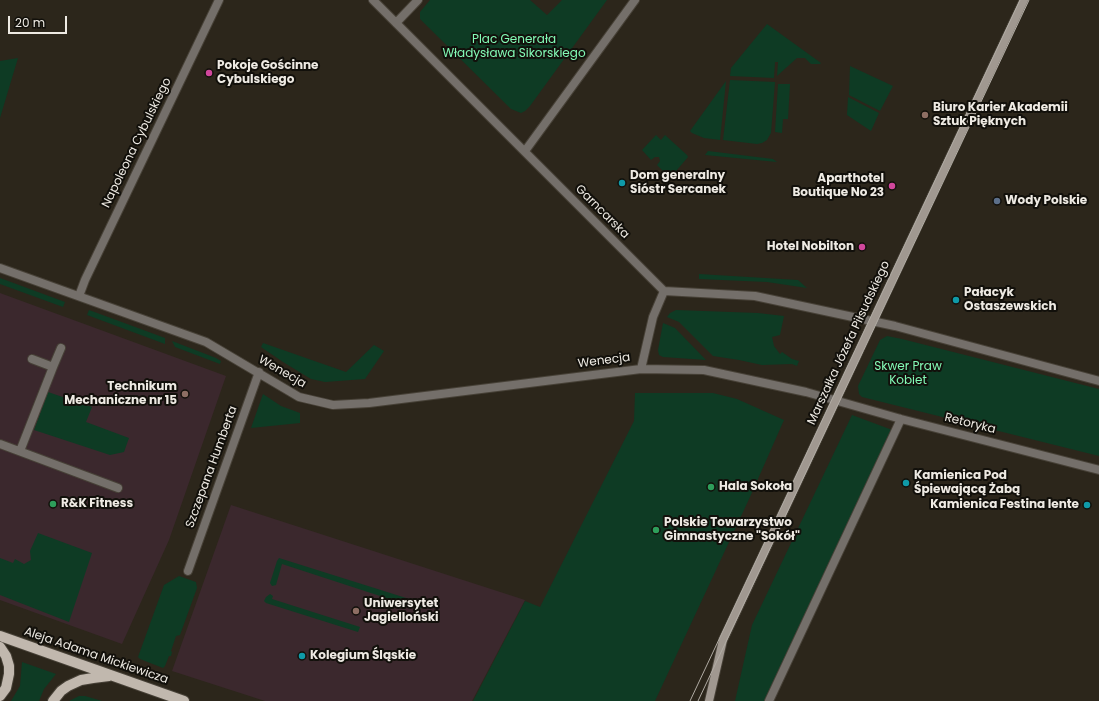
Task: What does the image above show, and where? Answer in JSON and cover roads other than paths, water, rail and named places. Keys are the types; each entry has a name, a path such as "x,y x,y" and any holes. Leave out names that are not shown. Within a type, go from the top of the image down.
{"main road":[{"name":"Aleja Adama Mickiewicza","path":"0,636 184,701"},
{"path":"0,647 6,656 9,666 9,674 6,688 0,696"},
{"path":"53,701 61,691 81,680 113,676"}],"street":[{"name":"Napoleona Cybulskiego","path":"79,296 85,280 219,0"},
{"name":"Garncarska","path":"373,0 664,291"},
{"path":"396,23 418,0"},
{"path":"524,151 635,0"},
{"name":"Marszałka Józefa Piłsudskiego","path":"709,701 723,640 1024,0"},
{"name":"Wenecja","path":"0,268 206,342 299,397 333,405 369,403 641,369 704,370 781,386 836,400"},
{"name":"Wenecja","path":"641,369 653,317 664,291"},
{"path":"664,291 755,296 895,326 1099,381"},
{"path":"20,451 61,348"},
{"path":"32,359 54,367"},
{"name":"Szczepana Humberta","path":"188,571 259,372"},
{"name":"Retoryka","path":"836,400 901,419 1099,470"},
{"path":"769,701 901,419"},
{"path":"0,444 118,488"}],"tram line":[{"path":"690,701 1020,0"},
{"path":"698,701 1029,0"}],"place":[{"name":"Pokoje Gościnne Cybulskiego","path":"209,73"},
{"name":"Biuro Karier Akademii Sztuk Pięknych","path":"925,115"},
{"name":"Dom generalny Sióstr Sercanek","path":"622,183"},
{"name":"Aparthotel Boutique No 23","path":"892,186"},
{"name":"Wody Polskie","path":"997,201"},
{"name":"Hotel Nobilton","path":"862,247"},
{"name":"Pałacyk Ostaszewskich","path":"956,300"},
{"name":"Technikum Mechaniczne nr 15","path":"185,394"},
{"name":"Kamienica Pod Śpiewającą Żabą","path":"906,483"},
{"name":"Hala Sokoła","path":"711,487"},
{"name":"R&K Fitness","path":"53,504"},
{"name":"Kamienica Festina lente","path":"1087,505"},
{"name":"Polskie Towarzystwo Gimnastyczne \"Sokół\"","path":"656,530"},
{"name":"Uniwersytet Jagielloński","path":"356,611"},
{"name":"Kolegium Śląskie","path":"302,656"}],"park label":[{"name":"Plac Generała Władysława Sikorskiego","path":"514,47"},
{"name":"Skwer Praw Kobiet","path":"908,374"}]}
